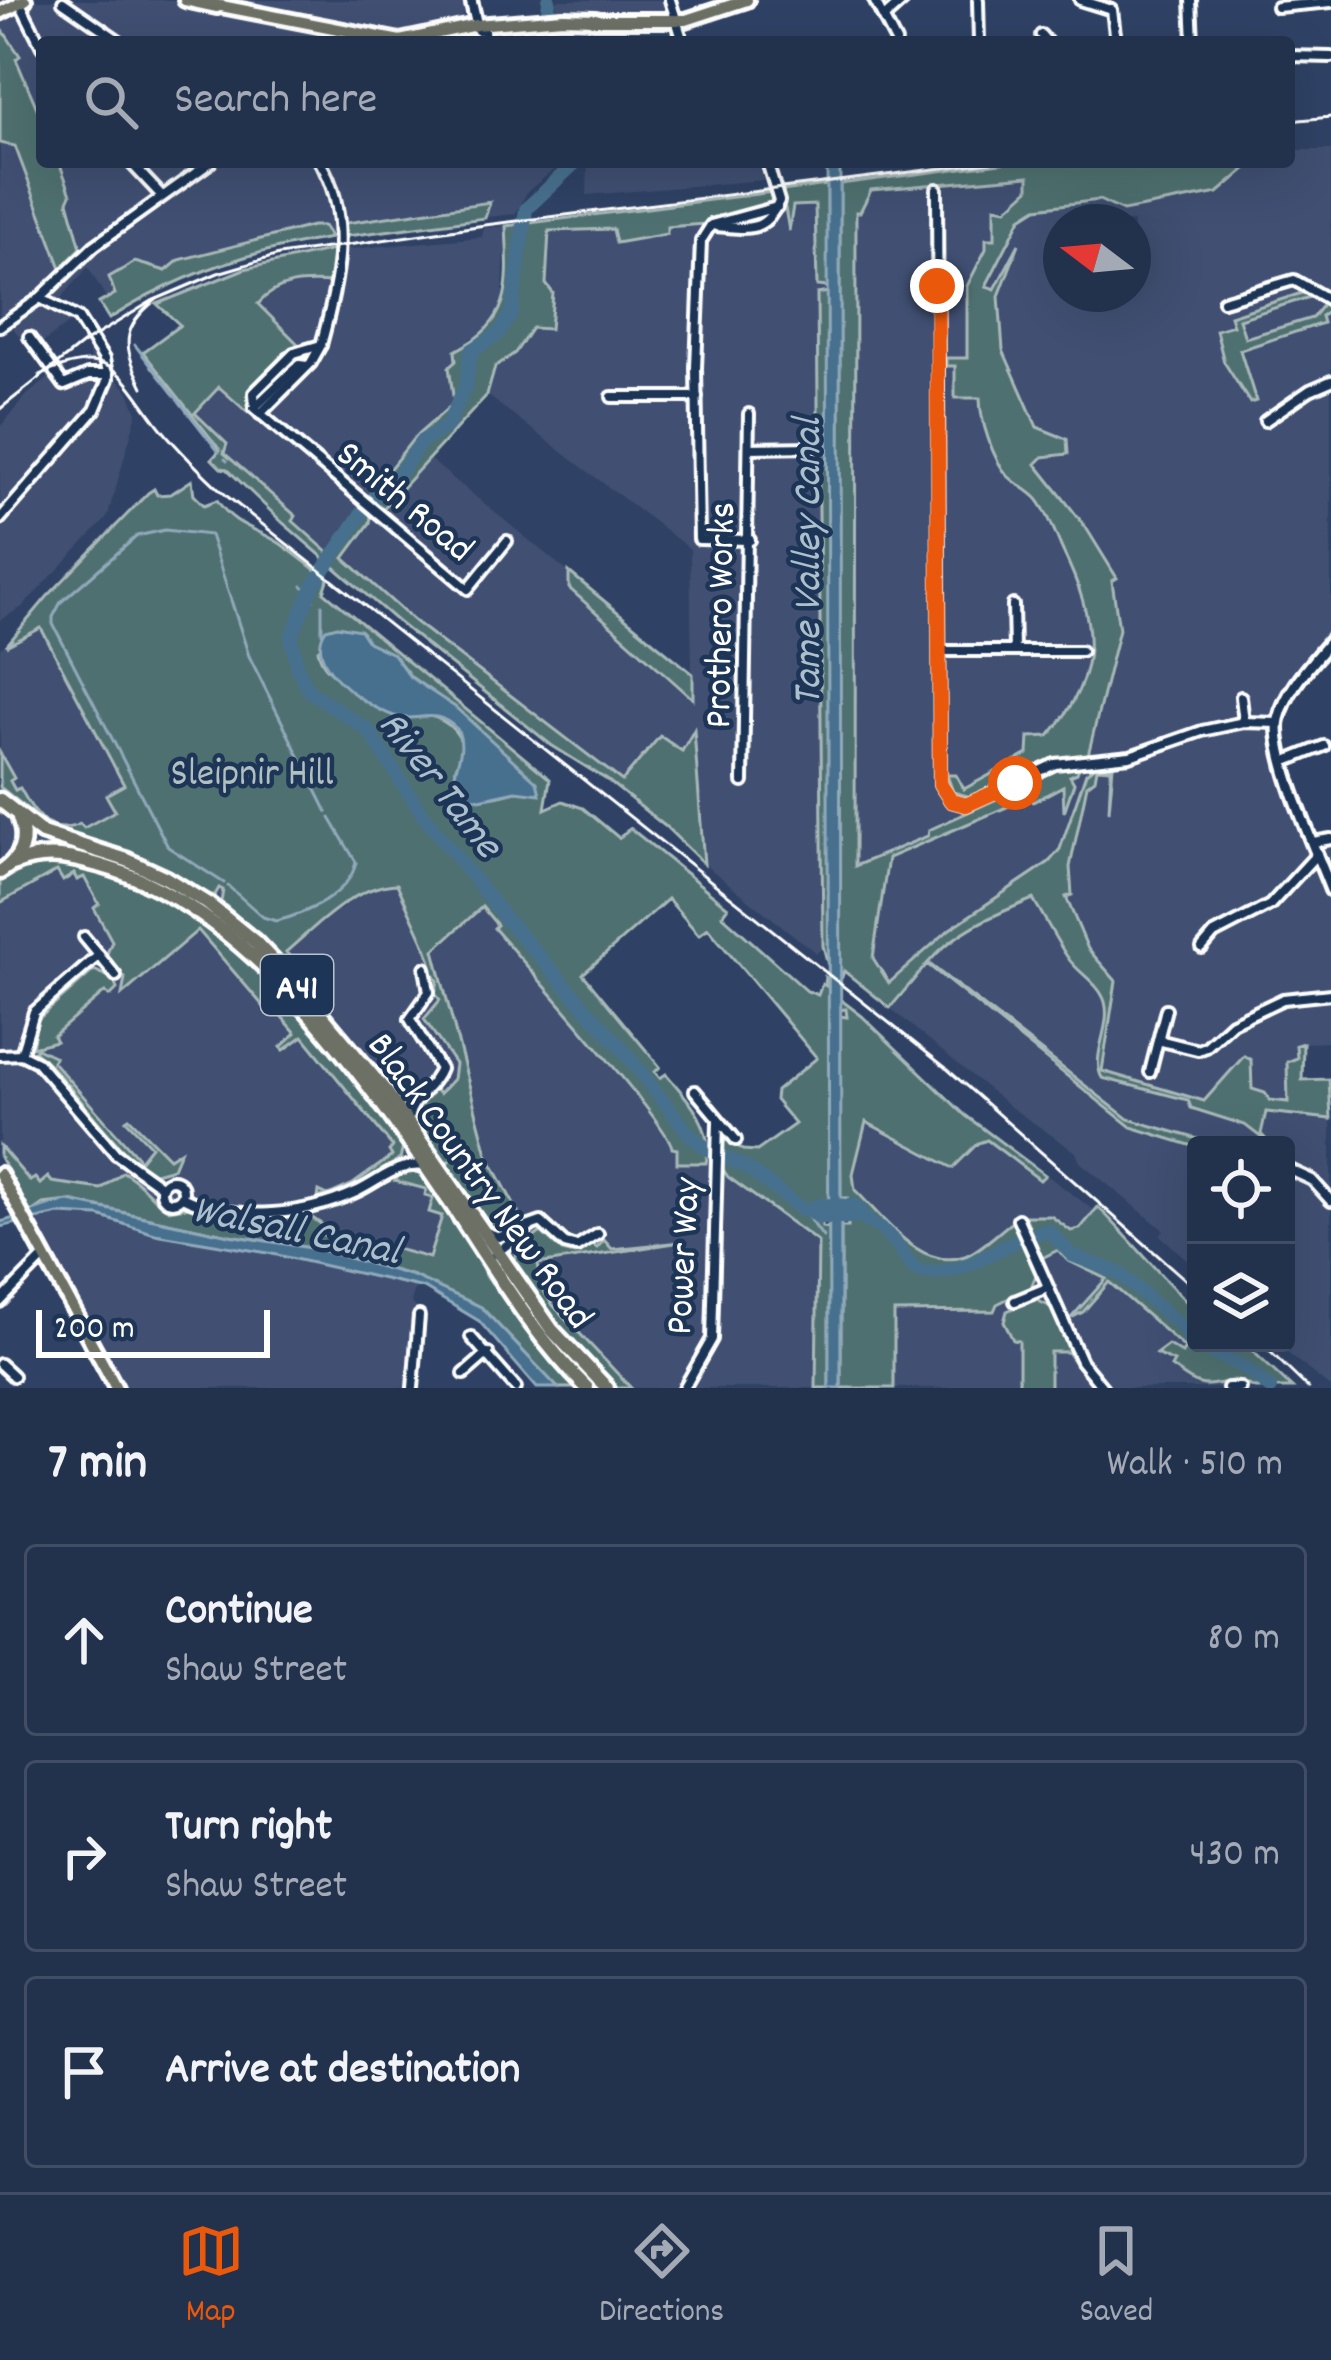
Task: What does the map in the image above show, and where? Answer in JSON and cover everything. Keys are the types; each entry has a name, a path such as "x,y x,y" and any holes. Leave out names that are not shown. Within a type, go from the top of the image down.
{"highway":[{"name":"A41","path":"1,800 15,812 23,842 4,870"},
{"name":"Black Country New Road","path":"15,812 42,833 155,873 226,918 298,987 408,1121 537,1332 587,1388"},
{"name":"Black Country New Road","path":"4,870 35,856 58,855 110,868 206,918 244,950 309,1016 478,1234 503,1259 552,1330 607,1388"}],"main road":[{"path":"185,0 347,36"},
{"path":"672,18 733,0"},
{"path":"436,36 564,21 702,17 747,0"},
{"path":"0,10 20,1"},
{"path":"211,4 368,36"},
{"path":"0,1174 116,1388"}],"street":[{"path":"471,0 480,31"},
{"path":"670,0 680,36"},
{"path":"874,0 893,36"},
{"path":"885,17 904,0"},
{"path":"978,0 980,36"},
{"path":"1080,0 1112,10 1115,36"},
{"path":"1191,0 1193,36"},
{"path":"20,1 37,36"},
{"path":"63,2 113,36"},
{"path":"1277,7 1331,2"},
{"path":"1295,56 1331,57"},
{"path":"136,168 162,196"},
{"path":"0,326 40,298 94,246 202,168"},
{"path":"257,411 308,366 320,346 338,285 340,258 331,180 324,168"},
{"path":"750,540 699,539 701,241 710,226 749,230 762,226 777,208 778,190 769,168"},
{"path":"937,189 940,784 945,795 958,804 975,803 1055,764 1130,756 1244,722 1278,723"},
{"path":"1223,301 1294,280 1331,301"},
{"path":"0,518 94,410 108,375 104,358 78,318 40,298"},
{"path":"29,337 61,384 70,386 95,374 108,375"},
{"path":"257,411 254,393 294,353 320,346"},
{"path":"1265,421 1331,381"},
{"path":"612,397 697,398"},
{"name":"Smith Road","path":"257,411 468,589 507,541"},
{"name":"Prothero Works","path":"743,782 749,413"},
{"name":"Prothero Works","path":"750,448 814,447"},
{"path":"1013,605 1013,651"},
{"path":"1329,648 1292,690 1278,723 1284,762 1331,890"},
{"path":"940,651 1081,651"},
{"path":"1241,697 1244,722"},
{"path":"1284,762 1324,746"},
{"path":"1202,949 1214,934 1270,905 1316,848 1331,838"},
{"path":"84,937 116,976"},
{"path":"20,1054 34,1012 99,955"},
{"path":"408,1121 416,1098 440,1070 410,1019 429,992 425,968"},
{"path":"1158,1040 1206,1048 1232,1023 1283,999 1331,994"},
{"path":"1150,1072 1166,1009"},
{"path":"0,1054 20,1054 49,1075 124,1162 162,1186"},
{"name":"Power Way","path":"695,1091 736,1140"},
{"path":"387,1093 401,1100 416,1098"},
{"name":"Power Way","path":"684,1388 712,1339 718,1122"},
{"path":"395,1169 406,1156 407,1141"},
{"path":"182,1197 178,1181 162,1186 161,1194 168,1202 182,1197 241,1213 282,1212 350,1195 407,1165 425,1166"},
{"path":"1295,1172 1312,1180 1331,1201"},
{"path":"1018,1219 1081,1361 1103,1388"},
{"path":"478,1234 499,1237 537,1222 577,1247 598,1234"},
{"path":"503,1259 530,1226"},
{"path":"0,1302 45,1256"},
{"path":"1015,1301 1047,1288"},
{"path":"413,1388 419,1316"},
{"path":"470,1337 516,1388"},
{"path":"464,1374 488,1353"},
{"path":"0,1364 13,1376"},
{"path":"1228,1388 1240,1388"}],"shaded area":[{"path":"0,0 195,0 354,36 36,36 36,108 16,59 19,56 0,26"},
{"path":"230,0 461,0 464,10 461,23 417,31 374,30"},
{"path":"556,0 667,0 666,14 557,14"},
{"path":"0,143 15,146 65,273 84,255 61,168 556,168 527,192 515,214 487,217 490,203 346,223 344,236 327,239 324,233 166,271 135,262 109,277 115,294 107,299 88,267 58,302 84,317 108,358 110,372 129,392 137,413 107,518 22,607 0,620 0,427 27,395 58,371 66,382 102,368 90,364 89,348 71,322 42,343 47,355 38,362 8,321 0,326"},
{"path":"1295,150 1331,150 1331,640 1285,704 1279,743 1313,841 1331,839 1331,868 1324,871 1331,890 1331,1042 1303,1043 1300,1115 1331,1119 1331,1388 1286,1352 1295,1352 1295,1136 1187,1136 1187,1260 1160,1235 1164,1230 1080,1162 1076,1152 1009,1106 835,963 825,965 823,948 816,953 607,780 551,745 398,622 337,567 370,523 370,516 361,507 331,554 292,520 296,515 220,450 143,352 180,325 157,304 244,269 306,253 482,237 484,228 506,226 502,308 490,329 470,339 449,368 454,402 414,438 380,512 428,458 692,673 690,549 487,395 495,367 515,353 545,291 549,231 666,227 773,203 773,192 852,191 1029,175 1105,204 1043,204 1043,312 1151,312 1151,206 1218,193 1247,168 1295,168"},
{"path":"588,168 759,168 764,180 587,195"},
{"path":"827,168 840,168 841,1388 829,1388"},
{"path":"40,628 185,871 224,891 340,910 381,884 397,883 481,906 678,1136 677,1163 706,1163 709,1156 728,1177 818,1242 816,1388 547,1388 496,1331 448,1295 416,1285 411,1302 419,1311 413,1388 116,1388 0,1174 0,648"},
{"path":"326,629 360,630 368,642 393,654 410,677 455,707 537,782 540,794 516,791 480,799 459,794 455,785 461,748 457,729 432,716 394,716 340,682 322,656 321,642"},
{"path":"841,1000 862,1016 965,1115 1095,1211 1072,1254 1187,1340 1187,1352 1206,1352 1266,1388 835,1388 835,1008"},
{"path":"69,1201 317,1249 413,1276 481,1307 558,1388 537,1388 479,1321 424,1288 268,1253 155,1234 99,1216 59,1214 0,1227 0,1222"}],"green space":[{"path":"0,26 20,56 16,59 36,106 36,168 61,168 71,194 68,201 81,248 61,268 15,146 0,143"},
{"path":"962,168 1247,168 1218,193 1151,206 1099,200 1043,204 1021,218 986,286 995,289 1019,244 999,296 1003,350 1037,427 1067,439 1068,454 1043,457 1036,464 1085,526 1117,578 1112,581 1119,629 1088,755 1055,759 971,797 953,792 947,775 956,775 964,789 1028,754 1029,737 1049,736 1067,712 1087,668 1088,623 1074,575 1048,516 1037,499 1002,469 988,439 980,398 955,398 955,366 946,366 946,358 967,358 967,286 986,249 986,239 995,239 995,207 1007,209 1029,189 1029,176 871,190 856,212 855,866 928,836 929,830 997,799 1020,793 1054,770 1080,765 1070,776 1074,783 1064,812 1063,786 888,858 873,958 889,983 950,929 1049,862 1060,849 1086,773 1095,766 1113,766 1109,811 1111,769 1097,768 1095,779 1087,785 1070,867 1072,895 1066,897 1088,949 1116,981 1102,1071 1204,1101 1244,1056 1251,1060 1252,1089 1270,1100 1288,1102 1287,1062 1297,1058 1296,1045 1303,1043 1302,1080 1329,1079 1331,1119 1266,1112 1259,1136 1245,1125 1191,1108 1188,1100 1102,1078 1098,1060 1105,1002 1068,958 1033,899 963,932 928,963 1128,1119 1188,1136 1187,1144 1131,1127 927,964 890,1008 844,971 839,975 840,184"},
{"path":"827,185 828,287 817,286 815,205 793,206 789,231 782,191"},
{"path":"773,192 773,204 767,208 705,224 667,227 667,234 616,243 613,229 549,231 550,329 532,328 515,353 495,367 487,395 380,512 365,500 414,438 454,403 449,367 456,361 455,351 488,327 503,300 506,226"},
{"path":"490,202 485,218 339,237 339,224"},
{"path":"323,226 331,238 216,266 161,289 109,319 99,303 115,294 109,277 135,262 166,271 179,260"},
{"path":"333,250 332,283 283,287 258,304 298,344 249,392 247,412 219,387 195,413 227,444 224,453 296,516 293,521 330,554 361,507 371,516 370,523 344,558 414,621 622,781 660,736 682,751 694,730 704,864 607,780 551,745 398,622 221,468 212,459 220,450 143,352 180,325 157,304 244,269"},
{"path":"1308,291 1313,296 1239,319 1245,338 1312,318 1323,304 1331,310 1321,316 1323,323 1240,350 1256,401 1250,403 1224,362 1216,330 1233,325 1230,316"},
{"path":"828,292 829,968 823,946 817,294"},
{"name":"Sleipnir Hill","path":"192,480 194,495 204,505 217,500 231,516 281,544 328,580 324,592 550,779 545,809 563,801 583,808 619,838 630,828 728,907 722,915 807,991 818,995 822,984 826,986 825,977 829,980 829,1199 822,1200 822,1227 830,1228 829,1388 816,1388 818,1242 728,1177 718,1162 718,1145 729,1139 743,1150 757,1151 795,1124 775,1100 776,1091 817,1058 708,928 699,935 668,899 583,974 660,1067 655,1072 660,1078 666,1074 691,1104 707,1138 706,1163 677,1163 677,1149 648,1109 494,928 497,925 482,907 434,950 487,1154 519,1214 515,1226 509,1223 514,1227 499,1232 416,1120 416,1105 434,1088 439,1094 453,1079 455,1064 424,1019 440,1000 435,993 438,981 427,965 431,962 427,950 397,884 352,899 286,952 329,1002 325,1005 221,902 223,890 208,895 130,853 50,827 0,787 0,753 15,790 20,788 43,821 59,828 80,824 84,828 115,811 106,795 124,785 41,628 6,646 148,493 154,489 157,495 171,494","holes":["342,627 362,632 367,642 394,656 411,677 470,720 516,766 516,791 484,798 461,792 454,787 464,750 450,726 427,715 371,702 329,670 318,650"]},
{"path":"569,572 693,674 693,699 569,588"},
{"path":"52,862 108,875 159,897 250,962 364,1090 398,1135 403,1147 400,1159 358,1185 330,1194 392,1156 393,1147 303,1036 284,1050 281,1047 296,1033 270,1003 264,1007 198,930 122,995 125,978 106,956 112,941 84,877 77,880 74,874 63,881 57,871 0,903 0,882 33,864"},
{"path":"94,970 113,979 117,989 110,996 105,992 53,1036 56,1041 32,1047 37,1020"},
{"path":"838,988 841,1000 965,1115 1045,1175 1040,1180 987,1140 953,1168 866,1122 853,1174 855,1190 890,1227 918,1249 949,1259 971,1253 1012,1222 1037,1273 1031,1287 997,1304 994,1311 894,1312 894,1388 841,1388 841,1227 848,1227 848,1198 841,1198 839,1016 847,1017 846,1009 839,1010"},
{"path":"37,1048 55,1057 52,1061 140,1160 151,1146 126,1120 129,1118 169,1158 180,1151 173,1168 151,1174 134,1160 34,1051"},
{"path":"0,1146 30,1181 35,1178 40,1184 48,1177 52,1182 101,1189 123,1172 169,1210 186,1207 247,1219 308,1215 324,1226 323,1235 429,1258 442,1216 429,1212 433,1198 425,1195 426,1189 395,1181 405,1172 417,1173 474,1247 485,1275 579,1388 558,1388 481,1307 413,1276 317,1249 70,1201 43,1204 30,1213 0,1157"},
{"path":"1098,1207 1187,1301 1187,1352 1253,1352 1292,1388 1255,1388 1235,1380 1207,1385 1189,1379 1171,1367 1174,1362 1156,1354 1168,1345 1182,1353 1185,1348 1109,1282 1083,1312 1071,1318 1106,1279 1067,1260 1058,1250 1042,1258 1025,1216 1051,1216 1071,1231 1080,1229"},
{"path":"541,1232 562,1251 574,1254 593,1245 597,1248 604,1240 612,1249 681,1242 538,1264 543,1290 552,1304 631,1388 618,1388 588,1359 514,1261 517,1250"},
{"path":"1034,1299 1051,1307 1075,1359 1067,1352 1050,1352 1050,1388 1019,1388 1019,1341 1013,1340 1004,1322 1007,1311"}],"waterway":[{"name":"River Tame","path":"548,36 549,0"},
{"name":"River Tame","path":"570,168 526,209 512,313 498,334 471,351 466,385 447,426 422,441 396,478 370,501 313,586 291,637 298,670 309,691 368,730 423,815 505,918 706,1148 747,1168 803,1210 857,1206 868,1222 894,1241 915,1270 951,1271 1049,1231 1072,1255 1120,1274 1183,1328 1191,1343 1244,1367 1270,1388"},
{"path":"135,345 219,452"},
{"path":"224,883 168,847 53,624 61,602 137,536 165,530 210,535 249,656 327,812"},
{"path":"302,586 311,591"},
{"name":"River Tame","path":"308,598 313,600"},
{"path":"322,605 322,633"},
{"path":"228,886 263,917 276,921 325,901 345,884 356,862 330,818"},
{"path":"803,1210 823,1237"},
{"name":"River Tame","path":"809,1211 820,1217 866,1217"},
{"name":"River Tame","path":"1266,1388 1267,1384"}],"tram line":[{"path":"1295,120 1331,117"},
{"path":"0,409 85,342 152,301 218,273 279,255 943,168"},
{"path":"143,387 131,361 128,339 136,320 157,299"},
{"path":"40,375 85,362 113,370 228,497 946,1068 1187,1281"},
{"path":"1270,1352 1308,1388"}],"route":[{"path":"937,286 940,784 951,801 966,805 1015,783"}],"water label":[{"name":"Tame Valley Canal","path":"804,562"},
{"name":"Walsall Canal","path":"297,1227"}]}
